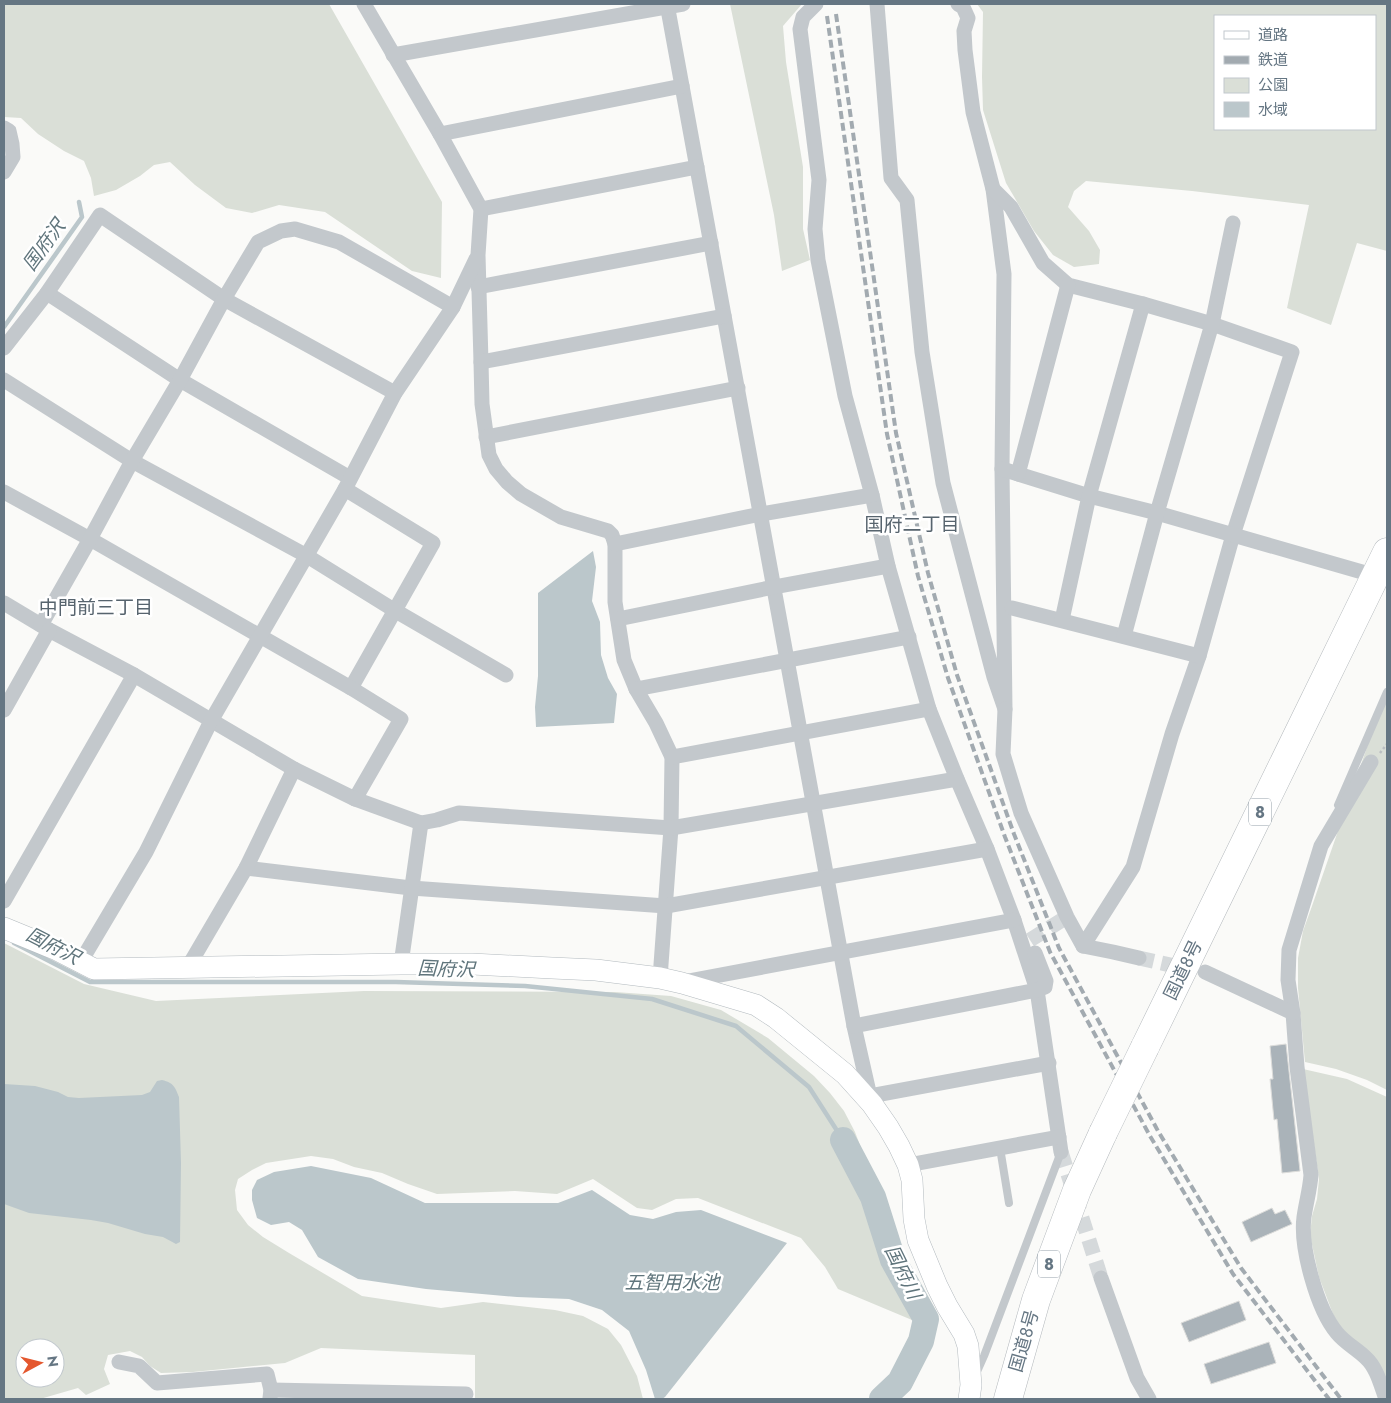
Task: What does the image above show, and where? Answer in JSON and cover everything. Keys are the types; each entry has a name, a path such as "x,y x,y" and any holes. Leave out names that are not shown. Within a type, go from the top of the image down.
{"highway":[{"name":"国道8号","path":"1008,1399 1036,1300 1077,1190 1103,1133 1387,552"}],"street":[{"path":"364,4 440,134 481,209 478,255 480,362 482,404 488,455 496,469 521,494 561,517 608,531 612,535 615,544 616,602 624,660 636,689 656,723 672,757 672,828 660,978"},
{"path":"393,55 667,5 683,4"},
{"path":"816,4 803,17 800,29 820,180 814,228 818,260 845,396 872,494 888,566 929,709 987,849 1014,920 1037,990 1061,1152"},
{"path":"877,4 891,178 907,200 922,352 943,483 994,677 1005,709"},
{"path":"958,4 962,7 968,18 964,31 965,50 973,112 993,189 1004,274 1002,469 1005,709 1003,754 1022,813 1067,918 1083,946 1139,958"},
{"path":"667,5 840,952 871,1100"},
{"path":"440,134 682,86"},
{"path":"4,128 9,131 13,157 4,172"},
{"path":"481,209 697,167"},
{"path":"993,189 1011,206 1043,264 1068,285 1212,324 1292,352 1234,535 1199,656 1172,734 1133,867 1083,946"},
{"path":"4,348 47,293 100,215 224,299 395,394"},
{"path":"1124,636 1157,513 1212,324 1233,223"},
{"path":"4,710 90,539 132,461 258,242 280,230 295,229 338,242 453,307"},
{"path":"478,288 711,243"},
{"path":"80,963 146,852 210,721 307,556 395,394 453,307 478,255"},
{"path":"1018,474 1068,285"},
{"path":"47,293 180,380 347,484 433,543 351,688"},
{"path":"1062,620 1089,496 1143,304"},
{"path":"480,362 724,316"},
{"path":"4,380 132,461 307,556 506,676"},
{"path":"486,438 738,388"},
{"path":"1002,469 1089,496 1157,513 1376,576"},
{"path":"4,492 351,688 401,719 355,799"},
{"path":"615,544 761,514 872,494"},
{"path":"618,619 888,566"},
{"path":"4,603 134,675 294,769 355,799 421,823 458,813 672,828 957,779"},
{"path":"1012,608 1199,656"},
{"path":"636,689 909,637"},
{"path":"4,901 134,675"},
{"path":"672,757 929,709"},
{"path":"1371,762 1320,846 1289,950 1288,980 1311,1175 1311,1186 1304,1217 1304,1239 1311,1276 1331,1325 1342,1338 1373,1366 1386,1399"},
{"path":"188,967 246,868 294,769"},
{"path":"401,964 421,823"},
{"path":"246,868 411,888 666,906 987,849"},
{"path":"682,982 1014,920"},
{"path":"4,928 55,949 94,969 472,964 596,970 682,982 756,1005 776,1018 845,1074 871,1100 899,1146 908,1164 912,1180 914,1219 918,1240 937,1286 964,1334 970,1355 970,1392"},
{"path":"854,1026 1045,987 1046,981 1030,940"},
{"path":"1205,972 1293,1013"},
{"path":"871,1100 1049,1063"},
{"path":"908,1164 1059,1137"},
{"path":"1101,1278 1134,1369 1149,1399"},
{"path":"119,1362 139,1366 157,1383 267,1374 270,1394 466,1394"}],"lane":[{"path":"1320,846 1387,692"},
{"path":"1000,1148 1009,1202"},
{"path":"970,1392 1061,1152"}],"green space":[{"path":"4,4 329,4 442,202 441,278 412,271 325,212 279,205 252,213 226,208 195,185 170,162 154,165 116,190 94,196 91,178 84,161 38,134 21,118 4,117"},
{"path":"730,4 802,4 783,26 786,62 803,167 803,229 810,260 782,271 774,215"},
{"path":"977,4 1387,4 1387,251 1357,243 1331,325 1287,308 1309,205 1086,181 1074,191 1068,207 1089,231 1100,250 1099,264 1074,267 1053,255 1034,231 1006,183 983,110 983,12"},
{"path":"1387,693 1387,1090 1367,1080 1336,1069 1305,1062 1298,988 1298,958 1303,931"},
{"path":"4,943 84,984 156,1001 364,991 615,992 671,996 721,1010 768,1038 814,1076 844,1111 855,1132 882,1214 899,1249 916,1297 916,1311 912,1320 838,1289 825,1267 801,1238 698,1198 676,1199 652,1210 637,1208 593,1179 557,1194 515,1191 437,1194 382,1173 354,1167 333,1159 311,1156 266,1163 238,1179 235,1190 237,1210 248,1225 263,1237 362,1296 441,1308 483,1302 555,1310 583,1316 608,1329 621,1345 637,1376 643,1399 475,1399 475,1355 321,1348 285,1363 193,1372 161,1373 150,1366 142,1357 130,1351 108,1355 104,1369 110,1384 86,1395 78,1388 40,1399 4,1399"},
{"path":"1303,1069 1347,1079 1387,1097 1387,1388 1340,1327 1319,1277 1310,1235 1319,1179"}],"water":[{"path":"593,551 596,567 592,601 600,622 601,655 608,678 617,694 614,723 536,727 538,593"},
{"path":"162,1080 173,1086 179,1097 181,1163 180,1242 176,1244 163,1237 145,1234 108,1223 29,1213 4,1204 4,1084 35,1086 58,1092 68,1097 79,1098 142,1095 150,1092 157,1081"},
{"name":"五智用水池","path":"311,1166 371,1178 425,1203 558,1203 592,1190 630,1215 653,1219 676,1212 701,1210 787,1243 665,1397 655,1399 646,1370 629,1331 602,1310 569,1299 517,1297 426,1289 358,1279 318,1257 302,1230 289,1222 271,1225 257,1218 252,1200 252,1190 257,1180 274,1172"}],"building":[{"path":"1286,1044 1300,1171 1282,1173 1277,1119 1274,1120 1270,1079 1273,1079 1270,1046"},
{"path":"1272,1208 1275,1214 1285,1210 1292,1224 1251,1242 1242,1222"},
{"path":"1239,1301 1246,1320 1189,1342 1181,1323"},
{"path":"1269,1342 1276,1363 1211,1384 1204,1364"}],"waterway":[{"name":"国府沢","path":"4,327 82,217 79,202"},
{"name":"国府沢","path":"14,943 90,982 396,982 525,986 652,999 736,1026 809,1087 843,1140"},
{"name":"国府川","path":"843,1140 873,1197 893,1260 926,1319 921,1341 900,1382 882,1399"}],"tunnel":[{"path":"1030,940 1067,917"},
{"path":"1139,958 1188,969"},
{"path":"1061,1152 1101,1278"}],"railway":[{"path":"836,14 896,433 928,573 957,675 1014,834 1059,948 1158,1131 1241,1268 1341,1399"},
{"path":"827,16 887,434 918,576 948,678 1005,837 1050,952 1150,1136 1233,1274 1329,1399"}],"district":[{"name":"国府二丁目","path":"912,524"},
{"name":"中門前三丁目","path":"96,607"}]}
